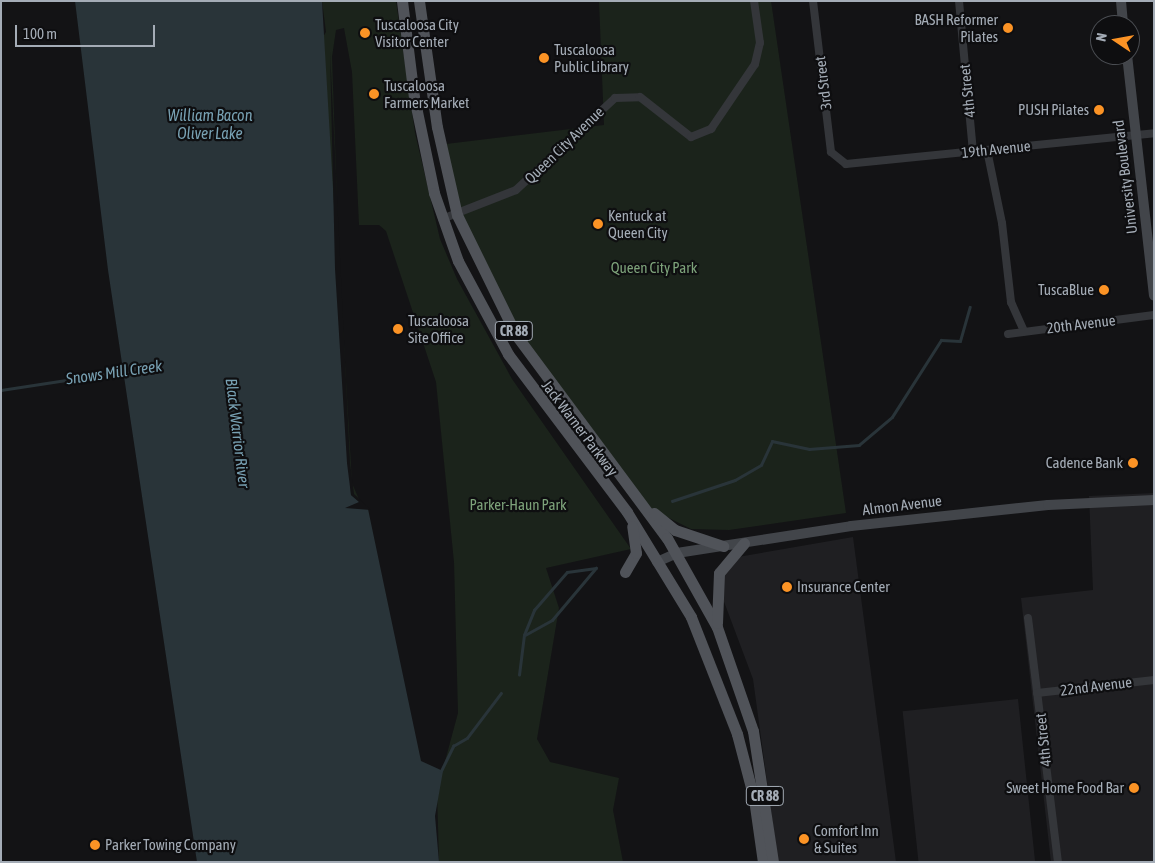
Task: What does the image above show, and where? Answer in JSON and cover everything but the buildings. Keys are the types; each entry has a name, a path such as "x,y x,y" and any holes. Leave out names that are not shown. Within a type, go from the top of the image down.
{"main road":[{"name":"Jack Warner Parkway","path":"402,1 414,97 442,219 494,333 631,520 691,618 721,687 751,786 763,862"},
{"name":"Jack Warner Parkway","path":"419,1 437,127 457,215 516,335 677,553 717,627 753,731 774,862"},
{"path":"1121,1 1122,15"},
{"name":"University Boulevard","path":"1127,65 1154,295"},
{"name":"Almon Avenue","path":"658,562 677,553 944,515 1154,500"},
{"path":"643,505 675,530 723,546"},
{"path":"625,572 636,553 631,520"},
{"path":"717,627 719,573 744,543"}],"street":[{"name":"Queen City Avenue","path":"442,219 457,215 515,191 615,98 640,97 674,128 691,137 711,130 755,64 760,43 754,1"},
{"name":"3rd Street","path":"813,1 831,152 839,161"},
{"name":"4th Street","path":"959,1 973,151"},
{"name":"19th Avenue","path":"839,161 853,164 1154,133"},
{"path":"987,150 1002,223 1012,309 1024,331"},
{"name":"20th Avenue","path":"1008,334 1154,315"},
{"name":"4th Street","path":"1028,618 1058,862"},
{"name":"22nd Avenue","path":"1037,693 1154,680"}],"shaded area":[{"path":"1154,493 1154,862 1051,862 1021,598 1093,590 1089,496"},
{"path":"853,537 896,862 778,862 753,679 723,599 723,577 738,557"},
{"path":"1018,699 1035,861 918,862 903,711"}],"green space":[{"name":"Parker-Haun Park","path":"322,1 396,1 415,133 440,239 457,279 512,379 631,549 546,568 559,608 537,739 550,762 619,778 613,810 623,862 439,862 437,791 458,713 454,562 436,382 386,231 379,225 359,225 352,72 344,28 336,30 332,57 339,257 352,483 360,502 347,506 296,82 326,32"},
{"name":"Queen City Park","path":"599,1 771,1 846,513 729,530 691,529 643,505 516,335 461,219 446,144 604,125"}],"water":[{"name":"William Bacon Oliver Lake","path":"75,1 322,1 351,495 368,509 421,761 443,771 435,816 439,862 197,862 108,270"}],"pier":[{"path":"330,51 350,463 354,494 371,510 345,508 359,502 351,495 347,463 335,269"}],"waterway":[{"path":"672,501 735,480 761,465 772,441 809,449 859,445 892,417 941,340 960,341 970,307"},
{"name":"Snows Mill Creek","path":"1,390 125,371"},
{"path":"525,635 552,620 596,568"},
{"path":"519,675 524,635 534,610 567,572 596,568"},
{"path":"441,771 453,746 467,738 501,693"}],"place":[{"name":"BASH Reformer Pilates","path":"1008,28"},
{"name":"Tuscaloosa City Visitor Center","path":"365,33"},
{"name":"Tuscaloosa Public Library","path":"544,58"},
{"name":"Tuscaloosa Farmers Market","path":"374,94"},
{"name":"PUSH Pilates","path":"1099,110"},
{"name":"Kentuck at Queen City","path":"598,224"},
{"name":"TuscaBlue","path":"1104,290"},
{"name":"Tuscaloosa Site Office","path":"398,329"},
{"name":"Cadence Bank","path":"1133,463"},
{"name":"Insurance Center","path":"787,587"},
{"name":"Sweet Home Food Bar","path":"1134,788"},
{"name":"Comfort Inn & Suites","path":"804,839"},
{"name":"Parker Towing Company","path":"95,845"}],"water label":[{"name":"Black Warrior River","path":"238,433"}]}
